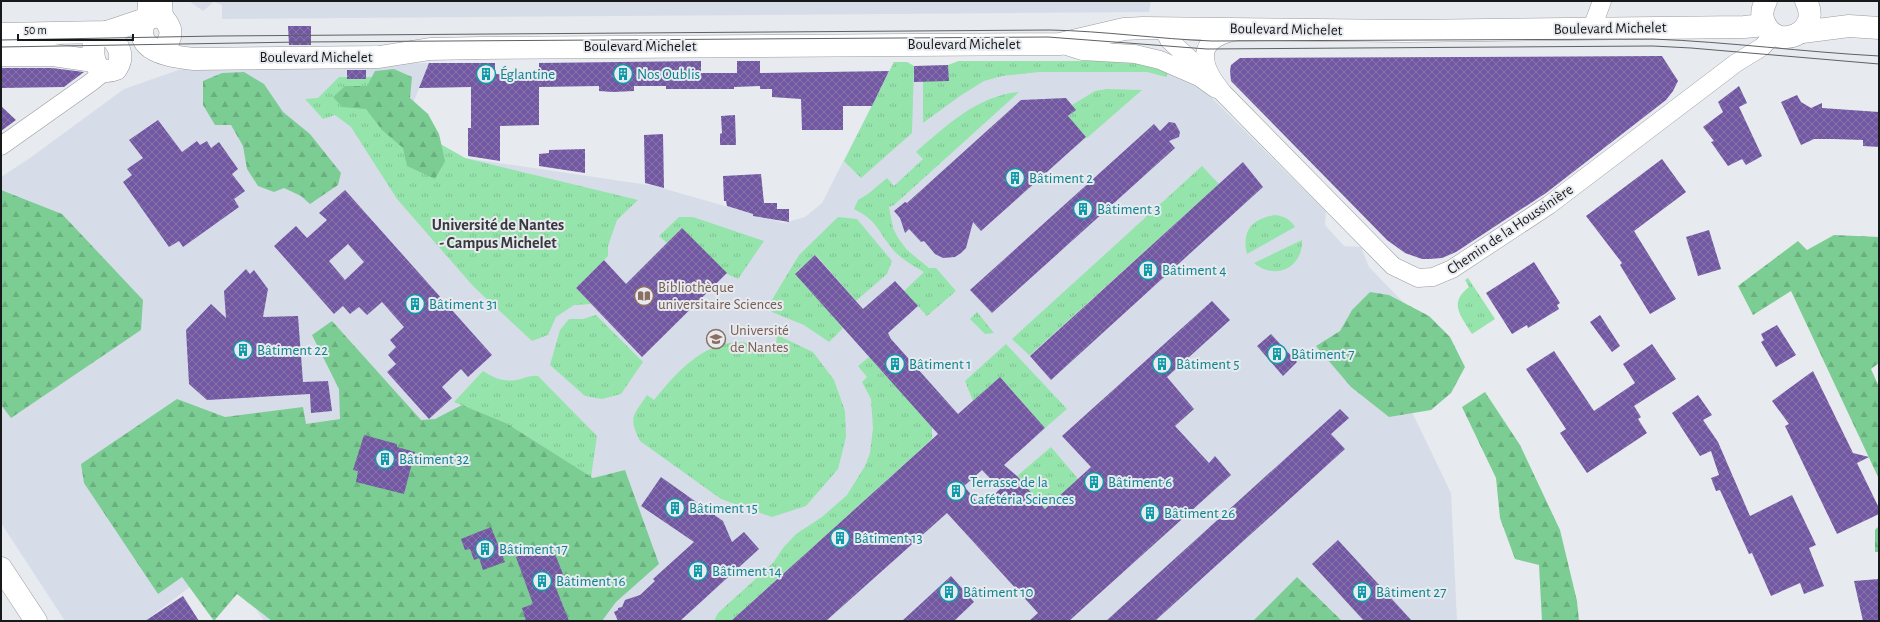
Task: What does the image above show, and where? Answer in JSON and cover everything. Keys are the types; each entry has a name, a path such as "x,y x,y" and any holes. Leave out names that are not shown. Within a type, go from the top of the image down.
{"street":[{"path":"1592,28 1602,1"},
{"path":"1766,1 1762,16 1769,29"},
{"path":"1807,2 1848,26"},
{"path":"1802,32 1810,17 1807,2"},
{"path":"1,34 102,32 155,10 171,32 168,45 159,52 136,61 105,65 53,55 1,55"},
{"name":"Boulevard Michelet","path":"159,52 172,57 200,58 379,57 430,49 474,48 1060,44 1124,29 1163,28 1408,31 1592,28 1744,28 1769,29 1790,37 1802,32 1848,26 1879,28"},
{"name":"Chemin de la Houssinière","path":"1163,28 1172,43 1211,78 1223,93 1393,266 1418,278 1433,277 1452,269 1543,210 1736,63 1762,47 1769,29"},
{"name":"Chemin de la Houssinière","path":"1211,78 1205,63 1206,50 1209,45 1223,35 1244,30"},
{"path":"102,32 92,47 105,65"},
{"name":"Chemin de la Houssinière","path":"1060,44 1082,51 1135,54 1160,60 1199,78 1223,93"},
{"path":"1,146 90,83 100,75 105,65"},
{"path":"1,568 36,621"}],"shaded area":[{"path":"189,1 1151,1 1149,12 222,19 222,5 214,2 203,11"},
{"name":"Université de Nantes","path":"959,61 1109,61 1161,70 1191,83 1207,93 1326,212 1325,225 1344,246 1361,247 1369,267 1404,303 1439,348 1410,408 1451,493 1457,621 1342,621 1297,577 1253,621 264,621 223,562 145,621 65,621 1,523 1,177 30,158 124,89 190,66 429,63 405,124 465,158 655,186 784,223 805,217 822,203 894,62 907,62 914,66 922,66 948,65"}],"green space":[{"path":"959,61 1109,61 1140,64 1168,72 1166,77 1147,72 1039,72 1002,76 984,81 960,96 923,123 923,81 949,81 948,65"},
{"path":"894,62 907,62 914,66 912,133 861,178 844,161"},
{"path":"394,69 412,77 410,98 428,114 439,134 445,161 435,179 407,166 403,148 382,130 366,109 342,107 333,97 345,86 367,86 375,71"},
{"path":"244,72 264,84 283,112 310,134 341,173 338,185 310,204 301,196 284,188 274,192 258,186 247,169 243,146 231,125 215,125 203,105 203,81 222,73"},
{"path":"339,77 383,77 405,124 465,158 638,200 617,220 608,246 608,256 576,288 591,304 574,305 556,317 548,335 532,341 473,286 397,199 351,127 335,115 323,119 305,99 318,98"},
{"path":"1107,89 1142,90 1087,138 1068,117 1075,110 1072,105 1095,91"},
{"path":"1019,92 894,205 889,207 893,228 907,250 929,268 936,268 956,291 927,316 904,291 924,272 898,255 876,225 862,213 854,209 858,200 868,194 887,178 894,186 923,159 916,152 963,114 989,99"},
{"path":"1202,166 1219,184 1031,354 1029,355 1012,339"},
{"path":"1,190 62,214 143,300 141,330 11,418 1,405"},
{"path":"1275,215 1286,218 1295,227 1247,254 1246,238 1250,227 1260,219"},
{"path":"679,217 693,217 764,241 738,279 727,274 681,228 667,243 659,236"},
{"path":"838,217 857,219 892,261 887,274 856,301 816,255 795,273 843,328 829,342 804,325 772,312 770,303 799,255"},
{"path":"1834,235 1879,237 1879,363 1871,369 1879,387 1879,479 1791,291 1753,315 1738,286 1798,241 1807,250"},
{"path":"1302,240 1298,258 1286,269 1270,271 1254,263"},
{"path":"1468,278 1495,319 1472,334 1458,310 1459,299 1469,287 1465,280"},
{"path":"1370,292 1389,295 1429,316 1450,337 1465,367 1451,393 1431,410 1389,417 1351,387 1316,346 1340,331 1352,310"},
{"path":"977,312 994,333 985,334 970,319"},
{"path":"596,315 643,362 621,394 602,399 585,396 550,365 560,330 569,319 583,319"},
{"path":"332,321 421,420 435,419 462,405 506,423 593,478 625,470 659,564 616,602 602,621 272,621 237,594 214,621 182,577 158,594 84,483 81,464 177,399 225,417 303,407 306,424 340,419 339,389 312,335"},
{"path":"777,335 813,352 834,380 845,411 846,437 838,469 806,506 772,517 721,499 640,441 633,421 635,412 647,395 654,400 678,373 696,357 706,351 717,346 734,342 776,345"},
{"path":"1006,344 1067,409 1045,428 1000,377 973,401 965,381"},
{"path":"869,357 932,427 932,439 731,621 714,621 718,613 773,563 783,548 796,534 822,517 847,495 865,466 870,453 873,428 871,399 862,382 867,377 858,366"},
{"path":"483,371 503,380 516,380 538,376 597,436 591,477 506,423 454,402"},
{"path":"1485,392 1520,445 1560,530 1577,601 1579,621 1542,621 1539,565 1515,559 1500,518 1496,478 1462,407"},
{"path":"1051,447 1079,480 1045,509 1017,476"},
{"path":"1879,526 1879,552 1875,552 1875,530"},
{"path":"1297,577 1342,621 1253,621"}],"building":[{"path":"288,26 311,26 311,45 289,45"},
{"path":"1662,56 1678,81 1666,100 1546,193 1456,252 1442,258 1429,259 1422,259 1405,253 1387,240 1231,81 1230,71 1231,65 1240,58"},
{"path":"701,61 701,73 737,73 737,61 760,61 760,73 889,71 872,106 843,106 843,130 802,130 801,99 772,97 772,89 760,89 760,86 734,87 734,89 666,89 666,86 634,86 634,91 613,92 599,91 599,86 539,87 539,125 500,126 500,161 468,156 468,128 471,128 471,87 419,88 429,63 495,63 495,74 539,75 539,63"},
{"path":"948,65 949,81 914,82 914,66"},
{"path":"1,68 52,68 84,72 64,87 1,88"},
{"path":"347,70 366,70 366,79 347,79"},
{"path":"1739,86 1747,103 1739,107 1762,156 1746,165 1742,159 1728,166 1711,142 1714,141 1703,127 1723,112 1718,102"},
{"path":"1797,95 1801,102 1811,108 1822,103 1822,108 1879,112 1879,147 1863,146 1863,140 1833,139 1814,139 1801,145 1781,102"},
{"name":"Bâtiment 2","path":"1066,98 1076,110 1068,116 1086,137 981,231 973,222 966,248 961,253 955,257 943,258 935,254 924,241 921,242 909,229 905,233 900,218 894,211 905,202 907,203 1021,100"},
{"path":"1,106 16,120 1,131"},
{"path":"735,115 736,145 720,145 720,134 722,133 721,116"},
{"path":"158,120 182,152 197,141 200,145 207,141 211,148 219,142 238,169 232,174 245,191 234,199 239,207 183,247 179,241 169,247 123,182 132,175 127,169 143,158 129,140"},
{"name":"Bâtiment 3","path":"1169,122 1175,123 1180,132 1179,137 1169,141 1175,148 992,313 970,290 1154,124 1160,131"},
{"path":"663,134 664,188 645,183 644,135"},
{"path":"585,149 585,173 539,166 539,154 549,153 549,150"},
{"path":"1662,159 1686,192 1634,231 1676,299 1650,314 1620,265 1622,263 1586,216"},
{"name":"Bâtiment 4","path":"1243,162 1263,187 1051,380 1030,356"},
{"path":"761,174 764,203 777,203 777,209 789,209 789,222 753,216 753,214 727,206 726,201 724,201 723,176"},
{"name":"Bâtiment 31","path":"345,190 492,355 468,377 461,369 442,387 452,398 429,419 387,372 396,364 388,355 396,347 390,340 404,327 382,302 367,315 359,307 350,314 343,306 334,314 274,246 296,226 307,238 327,220 319,213","holes":["348,244 364,262 345,280 329,261"]},
{"name":"Bibliothèque universitaire Sciences","path":"682,228 727,273 642,357 576,288 604,260 626,284"},
{"path":"1709,230 1721,269 1698,276 1686,237"},
{"path":"815,255 863,309 895,281 918,306 888,333 891,339 958,414 1000,377 1045,428 1004,465 1017,476 1045,509 1091,467 1062,436 1212,301 1230,320 1167,377 1194,409 1175,426 1209,463 1215,456 1231,475 1069,621 1029,621 1038,613 947,513 826,621 731,621 938,434 795,274","holes":["982,470 1000,489 981,507 964,486"]},
{"path":"1534,262 1560,303 1557,305 1559,309 1528,328 1527,325 1512,334 1486,293"},
{"name":"Bâtiment 22","path":"246,269 250,274 254,270 268,289 263,317 298,316 303,382 328,381 332,411 311,413 310,394 207,400 189,384 186,330 211,304 226,318 224,291"},
{"path":"1600,315 1620,346 1612,352 1590,322"},
{"path":"1777,325 1796,355 1776,367 1761,342 1764,340 1761,334"},
{"name":"Bâtiment 7","path":"1271,334 1297,362 1283,376 1257,346"},
{"path":"1652,344 1676,379 1634,406 1641,417 1638,419 1647,433 1587,473 1560,433 1566,429 1526,369 1554,351 1594,411 1635,383 1623,364"},
{"path":"1813,371 1853,453 1869,457 1857,463 1879,508 1879,514 1837,534 1785,426 1789,424 1772,401"},
{"path":"1698,395 1712,415 1703,420 1718,442 1750,516 1792,495 1816,545 1809,548 1824,586 1804,594 1800,583 1771,596 1752,553 1749,554 1720,490 1716,491 1711,478 1719,475 1711,451 1700,456 1672,413"},
{"path":"1340,409 1349,418 1331,434 1345,449 1155,621 1106,621"},
{"name":"Bâtiment 32","path":"364,435 397,444 397,447 415,452 404,494 356,482 358,471 353,470"},
{"path":"661,477 723,521 732,542 744,532 759,549 680,621 618,621 614,612 618,610 618,608 622,607 625,600 640,595 655,581 653,579 694,542 641,506"},
{"name":"Bâtiment 17","path":"491,527 505,562 483,570 479,558 474,560 470,549 465,550 461,539"},
{"name":"Bâtiment 27","path":"1338,540 1412,621 1364,621 1312,564"},
{"name":"Bâtiment 16","path":"551,544 565,579 554,583 569,621 526,621 522,608 533,604 516,557"},
{"name":"Bâtiment 10","path":"951,576 974,602 954,621 902,621"},
{"path":"1879,579 1879,621 1863,621 1854,581"},
{"path":"183,596 199,621 145,621"}],"tram line":[{"path":"1,40 217,36 1050,30 1212,41 1653,39 1710,42 1879,56"},
{"path":"1,47 300,42 1048,37 1207,49 1653,46 1879,64"}],"place":[{"name":"Églantine","path":"486,74"},
{"name":"Nos Oublis","path":"623,74"},
{"name":"Bâtiment 2","path":"1015,178"},
{"name":"Bâtiment 3","path":"1083,209"},
{"name":"Bâtiment 4","path":"1148,270"},
{"name":"Bibliothèque universitaire Sciences","path":"644,296"},
{"name":"Bâtiment 31","path":"415,304"},
{"name":"Université de Nantes","path":"716,339"},
{"name":"Bâtiment 22","path":"243,350"},
{"name":"Bâtiment 7","path":"1277,354"},
{"name":"Bâtiment 1","path":"895,364"},
{"name":"Bâtiment 5","path":"1162,364"},
{"name":"Bâtiment 32","path":"385,459"},
{"name":"Bâtiment 6","path":"1094,482"},
{"name":"Terrasse de la Cafétéria Sciences","path":"956,491"},
{"name":"Bâtiment 15","path":"675,508"},
{"name":"Bâtiment 26","path":"1150,513"},
{"name":"Bâtiment 13","path":"840,538"},
{"name":"Bâtiment 17","path":"485,549"},
{"name":"Bâtiment 14","path":"698,571"},
{"name":"Bâtiment 16","path":"542,581"},
{"name":"Bâtiment 10","path":"949,592"},
{"name":"Bâtiment 27","path":"1362,592"}],"district":[{"name":"Université de Nantes - Campus Michelet","path":"498,233"}]}
